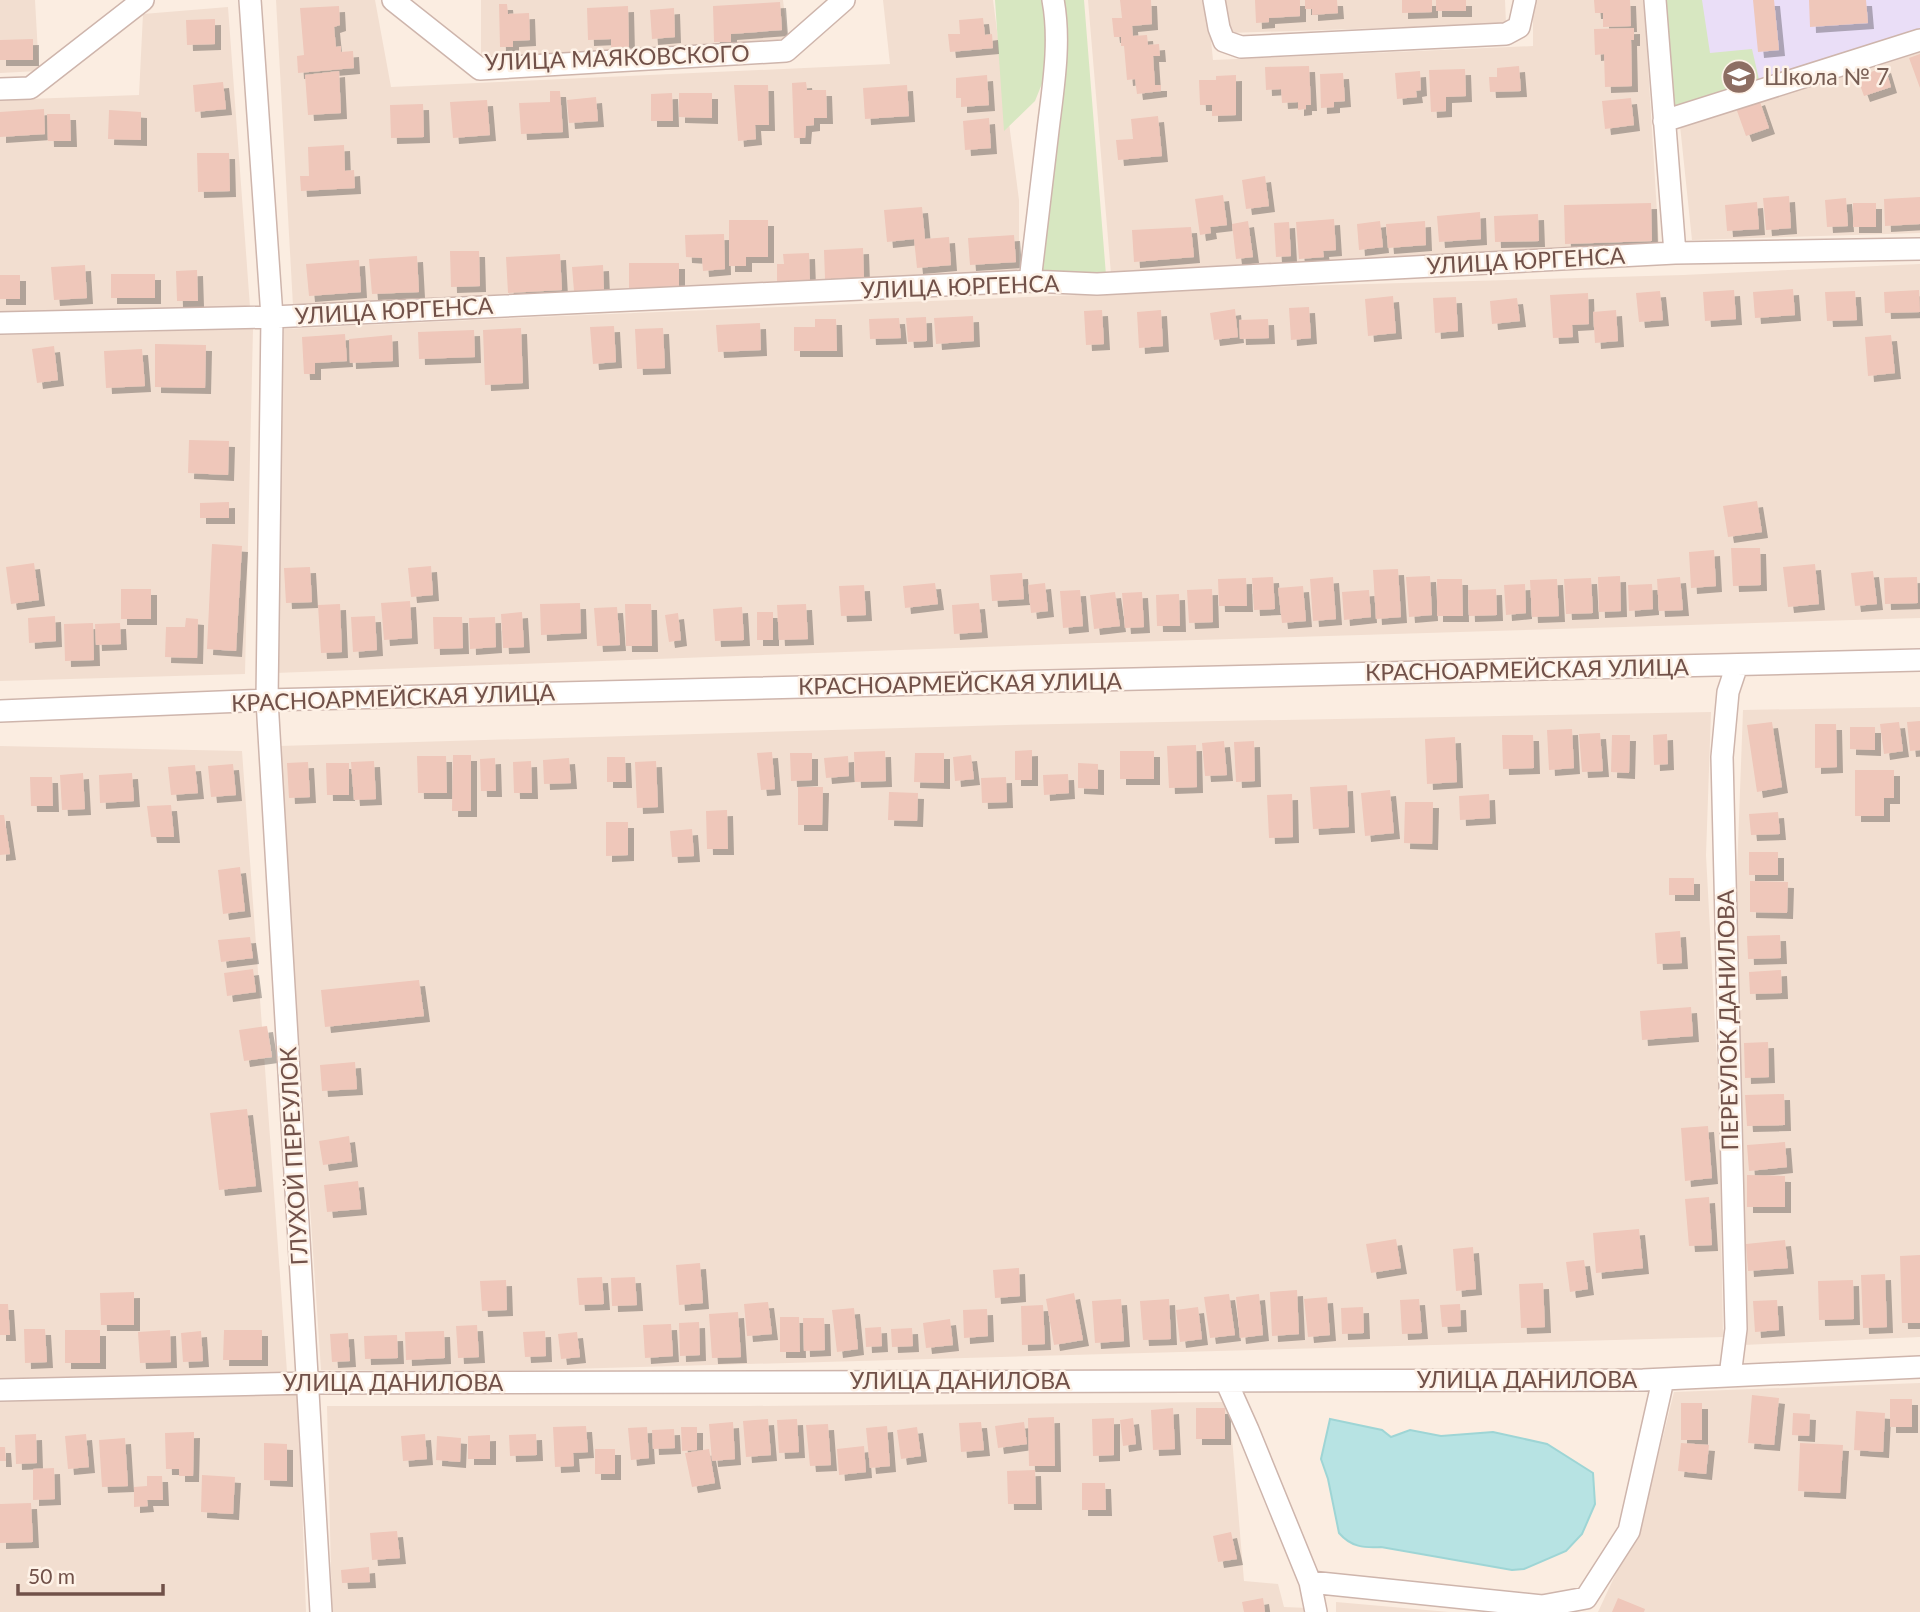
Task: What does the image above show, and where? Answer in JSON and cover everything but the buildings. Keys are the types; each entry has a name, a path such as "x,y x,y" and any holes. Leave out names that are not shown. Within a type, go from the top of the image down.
{"street":[{"path":"0,89 30,88 142,0"},
{"name":"ГЛУХОЙ ПЕРЕУЛОК","path":"250,0 272,317 267,700 321,1612"},
{"name":"УЛИЦА МАЯКОВСКОГО","path":"393,0 480,69 786,51 844,0"},
{"path":"1030,281 1053,86 1056,38 1053,0"},
{"path":"1214,0 1224,41 1241,47 1506,34 1519,27 1525,0"},
{"path":"1655,0 1675,253"},
{"path":"1664,121 1920,40"},
{"name":"УЛИЦА ЮРГЕНСА","path":"0,323 272,317 1030,281 1097,284 1675,253 1920,249"},
{"name":"КРАСНОАРМЕЙСКАЯ УЛИЦА","path":"0,711 267,700 1920,660"},
{"name":"ПЕРЕУЛОК ДАНИЛОВА","path":"1730,1377 1736,1329 1722,757 1728,692 1737,665"},
{"name":"УЛИЦА ДАНИЛОВА","path":"0,1390 307,1382 1663,1380 1920,1367"},
{"path":"1310,1582 1542,1606 1586,1598 1629,1531 1663,1380"},
{"path":"1226,1381 1310,1582 1316,1612"}],"shaded area":[{"path":"0,0 35,0 39,71 0,73"},
{"path":"276,0 375,0 391,87 890,64 883,0 993,0 1019,200 1019,274 293,306"},
{"path":"481,0 783,0 788,41 481,63"},
{"path":"1088,0 1207,0 1213,60 1533,46 1533,0 1644,0 1659,245 1111,274"},
{"path":"1225,0 1505,0 1506,24 1228,33"},
{"name":"Школа № 7","path":"1668,0 1920,0 1920,40 1679,116"},
{"path":"228,7 250,307 0,312 0,100 139,95 143,14"},
{"path":"1920,40 1920,233 1692,240 1679,116"},
{"path":"1920,264 1920,618 1064,644 275,673 284,329 1297,286 1683,275"},
{"path":"253,329 245,674 0,681 0,335"},
{"path":"1920,707 1920,1337 1744,1345 1736,899 1743,710"},
{"path":"1711,712 1706,855 1719,1100 1723,1337 533,1370 321,1370 279,746 1007,725"},
{"path":"0,746 242,751 287,1372 0,1379"},
{"path":"1920,1383 1920,1612 1598,1612 1644,1513 1674,1392"},
{"path":"298,1393 306,1612 0,1612 0,1398"},
{"path":"1229,1402 1244,1581 1278,1584 1284,1607 1308,1608 1309,1612 332,1612 327,1406"},
{"path":"1336,1602 1449,1612 1336,1612"}],"green space":[{"path":"995,0 1045,0 1049,13 1047,71 1035,101 1004,131"},
{"path":"1060,0 1084,0 1106,275 1039,279"},
{"path":"1662,0 1702,0 1710,53 1752,49 1760,84 1678,110 1672,103"}],"water":[{"path":"1330,1419 1382,1430 1391,1437 1410,1430 1441,1436 1493,1432 1547,1444 1593,1473 1595,1504 1582,1534 1566,1551 1524,1569 1512,1570 1381,1547 1358,1546 1339,1533 1321,1459"}],"place":[{"name":"Школа № 7","path":"1739,77"}]}
